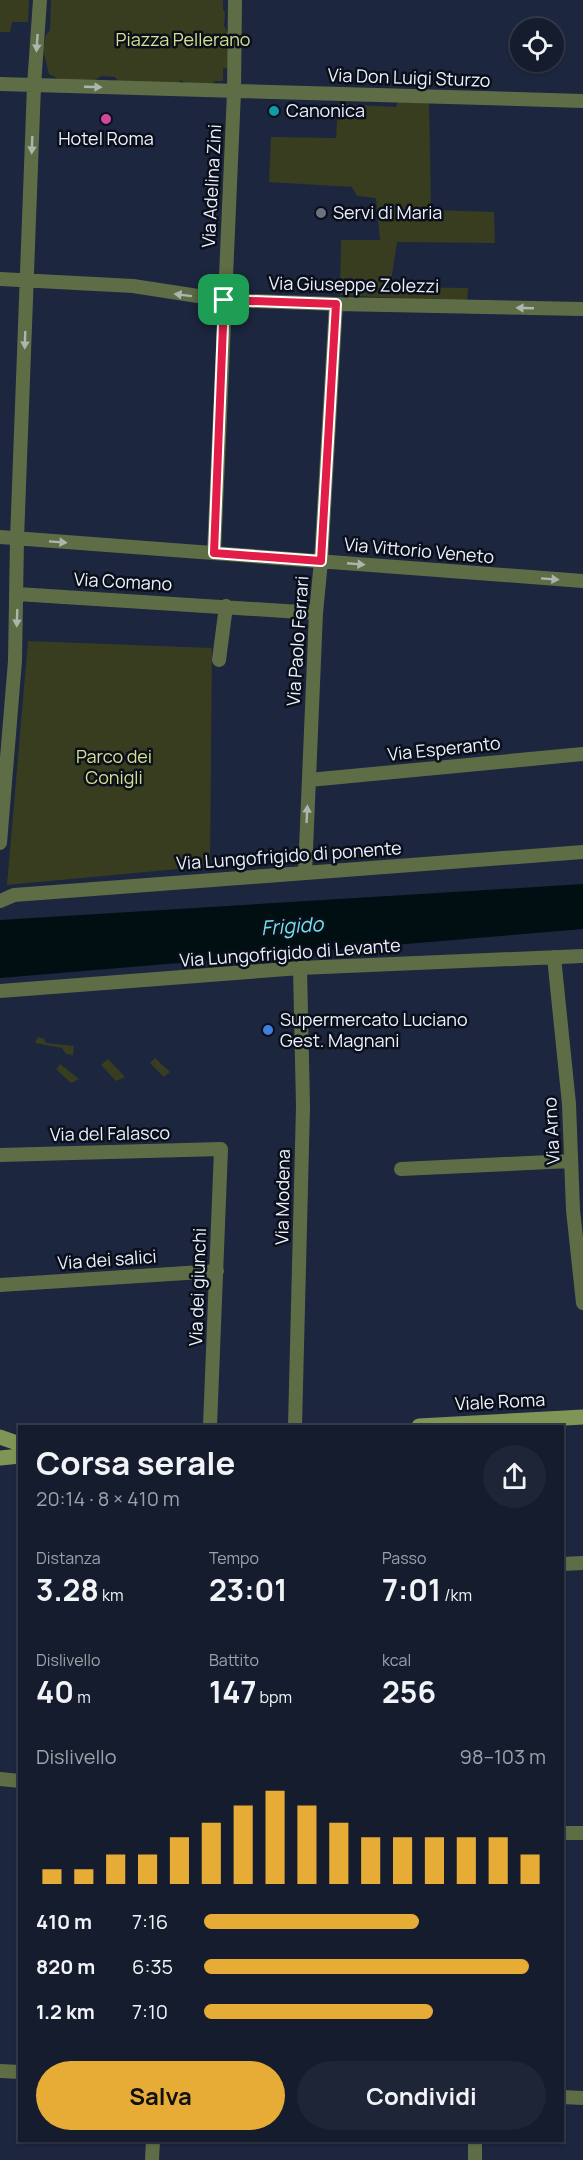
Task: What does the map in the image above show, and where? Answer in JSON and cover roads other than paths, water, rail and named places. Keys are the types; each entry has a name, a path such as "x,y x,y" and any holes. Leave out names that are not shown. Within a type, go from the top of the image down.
{"main road":[{"name":"Viale Roma","path":"437,1425 583,1417"},
{"path":"0,1437 18,1443"},
{"path":"0,1458 18,1456"}],"street":[{"path":"0,843 15,661 23,280 40,0"},
{"name":"Via Adelina Zini","path":"214,553 234,92 235,0"},
{"path":"0,84 234,92"},
{"name":"Via Don Luigi Sturzo","path":"234,92 583,101"},
{"name":"Via Giuseppe Zolezzi","path":"0,279 133,286 224,300 583,309"},
{"name":"Via Paolo Ferrari","path":"304,873 316,613 336,304"},
{"name":"Via Vittorio Veneto","path":"0,537 583,581"},
{"name":"Via Comano","path":"17,594 316,613"},
{"path":"219,660 226,606"},
{"name":"Via Esperanto","path":"309,780 583,754"},
{"name":"Via Lungofrigido di ponente","path":"0,901 14,895 583,852"},
{"name":"Via Lungofrigido di Levante","path":"0,991 300,968 583,956"},
{"name":"Via Arno","path":"554,957 569,1104 573,1210 583,1303"},
{"name":"Via Modena","path":"296,1425 303,1106 300,968"},
{"name":"Via del Falasco","path":"0,1155 221,1149"},
{"name":"Via dei giunchi","path":"210,1425 221,1149"},
{"path":"401,1169 571,1161"},
{"name":"Via dei salici","path":"0,1285 217,1271"},
{"path":"564,1564 583,1563"},
{"path":"0,1779 18,1781"},
{"path":"564,1833 583,1833"},
{"path":"0,2071 18,2072"},
{"path":"564,2097 583,2098"},
{"path":"152,2160 153,2142"},
{"path":"475,2142 475,2160"}],"water":[{"name":"Frigido","path":"583,884 583,929 0,978 0,920"}],"place":[{"name":"Canonica","path":"274,111"},
{"name":"Hotel Roma","path":"106,119"},
{"name":"Servi di Maria","path":"321,213"},
{"name":"Supermercato Luciano Gest. Magnani","path":"268,1030"}],"park label":[{"name":"Piazza Pellerano","path":"183,40"},
{"name":"Parco dei Conigli","path":"114,768"}]}
